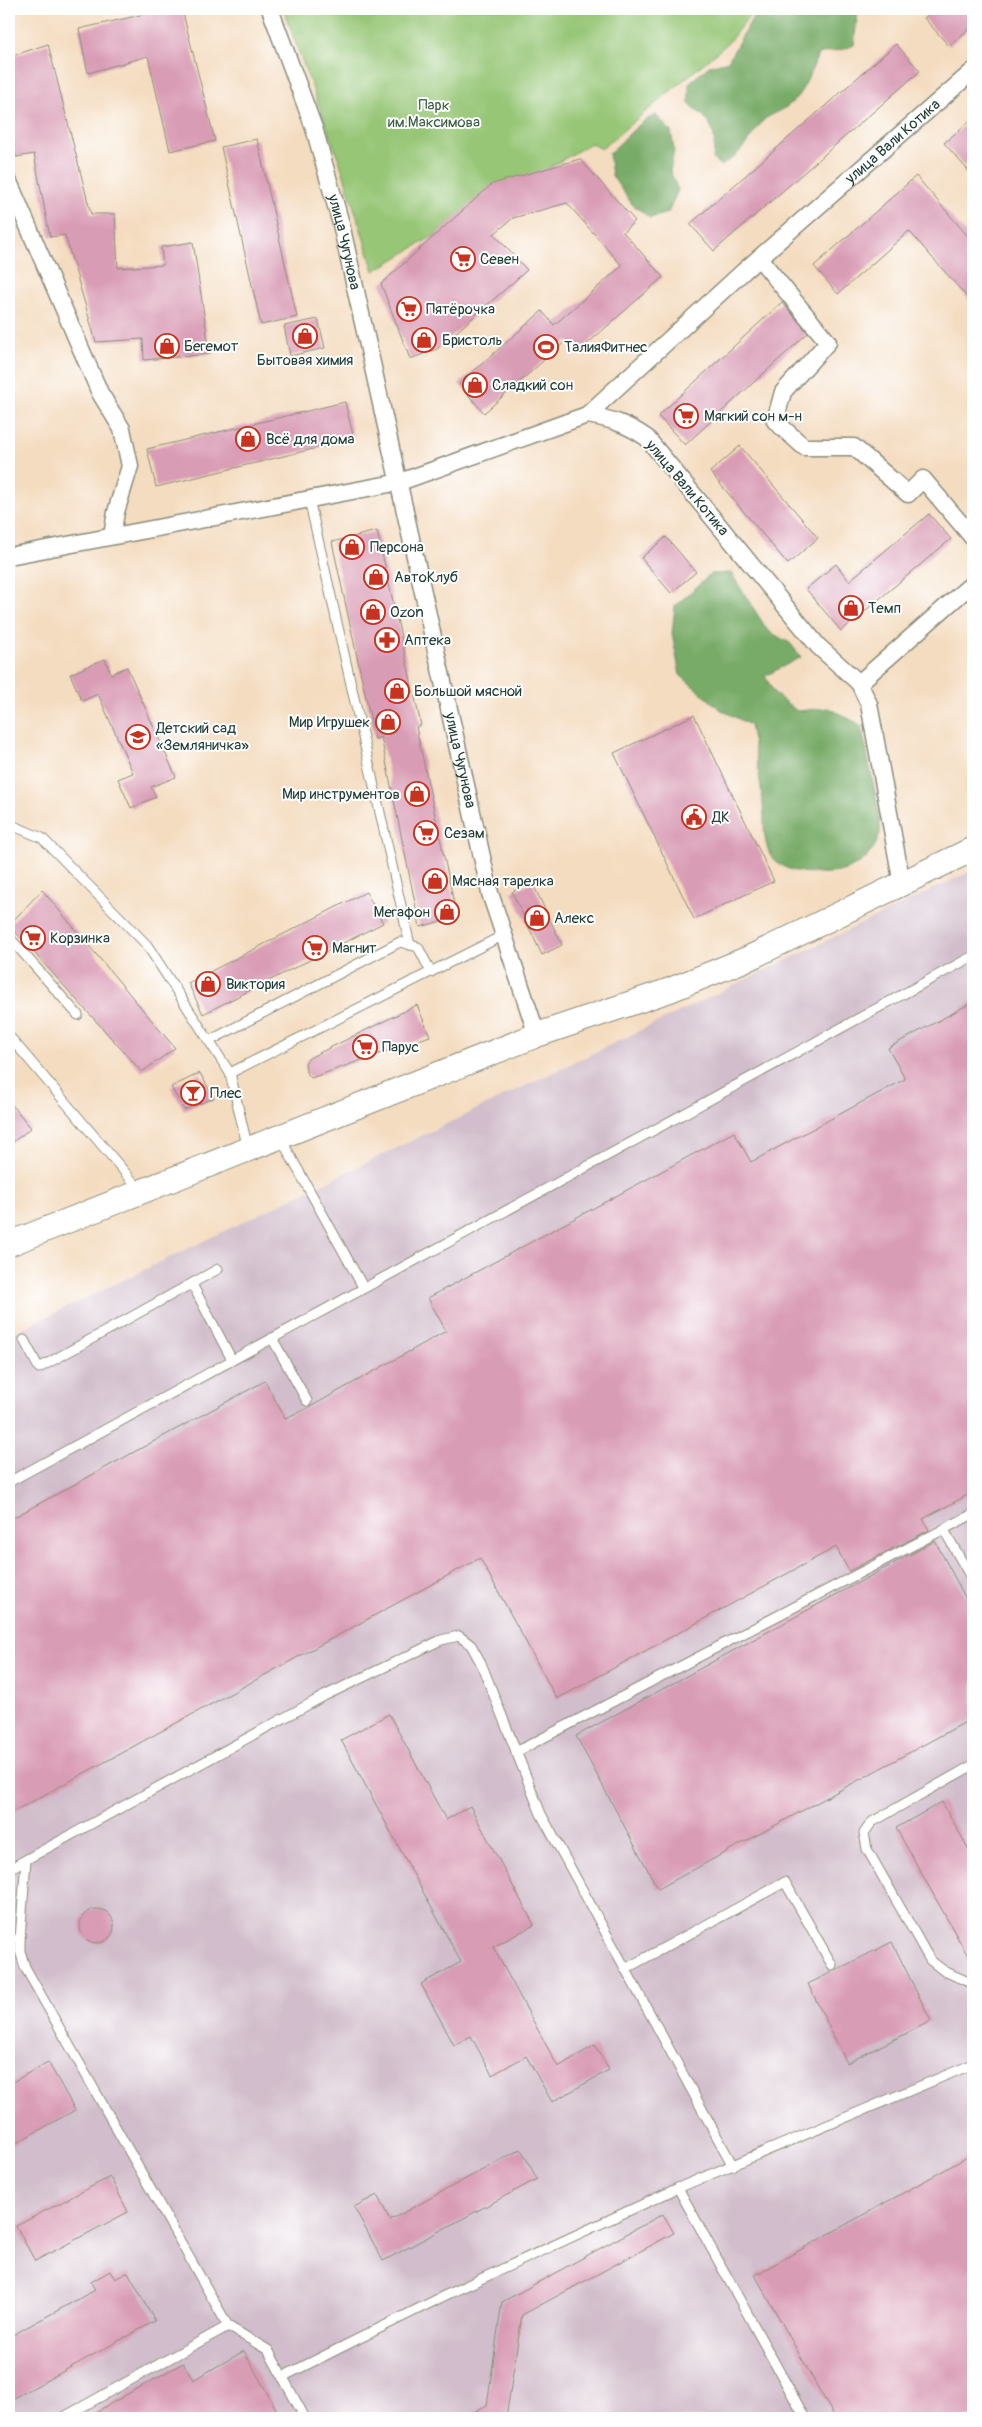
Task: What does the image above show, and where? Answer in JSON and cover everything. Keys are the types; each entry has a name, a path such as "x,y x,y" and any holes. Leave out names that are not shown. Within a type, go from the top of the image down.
{"main road":[{"path":"9,1244 537,1035 670,990 749,958 973,849"}],"street":[{"name":"улица Чугунова","path":"270,9 314,128 338,214 400,482 490,893 537,1035"},
{"name":"улица Вали Котика","path":"587,415 760,258 973,71"},
{"path":"9,182 100,393 122,428 130,466 116,512 112,536"},
{"path":"760,258 828,342 782,392 775,421 804,448 854,447 908,494 923,479 973,538"},
{"path":"9,556 400,482 587,415"},
{"name":"улица Вали Котика","path":"587,415 613,419 630,426 647,438 818,646 859,683 869,704 902,884"},
{"path":"859,683 973,583"}],"lane":[{"path":"309,499 410,945"},
{"path":"9,824 42,838 147,945 230,1073 248,1150"},
{"path":"230,1073 504,936"},
{"path":"9,937 78,1015"},
{"path":"209,1041 400,942 418,947 431,972"},
{"path":"9,1482 973,956"},
{"path":"9,1036 142,1192"},
{"path":"280,1138 362,1288"},
{"path":"24,1340 39,1368 218,1269"},
{"path":"192,1284 232,1360"},
{"path":"272,1338 307,1401"},
{"path":"516,1752 973,1514"},
{"path":"944,1530 973,1581"},
{"path":"9,1869 324,1696 440,1640 459,1636 471,1645 482,1663 541,1814 733,2166"},
{"path":"973,1765 872,1822 864,1833 867,1849 930,1960 944,1971 973,1984"},
{"path":"26,1860 20,1939 20,1951 25,1967 228,2326 268,2350 304,2418"},
{"path":"625,1969 785,1882 832,1965"},
{"path":"9,1939 20,1939"},
{"path":"282,2376 446,2295 678,2188 973,2064"},
{"path":"678,2188 805,2418"},
{"path":"62,2418 228,2326"}],"shaded area":[{"path":"973,870 973,2418 9,2418 9,1335"}],"green space":[{"name":"Парк им.Максимова","path":"283,9 755,9 728,43 601,149 591,143 374,271 340,163"},
{"path":"771,9 858,9 854,45 818,54 797,97 785,108 764,120 740,151 721,166 713,159 714,140 708,121 689,104 689,83 709,66 728,61 754,15"},
{"path":"656,115 671,131 674,150 670,171 678,190 668,213 650,218 632,204 612,176 609,153 643,122"},
{"path":"731,573 768,631 790,643 801,657 765,676 775,694 797,711 829,708 861,725 876,799 880,833 871,852 865,859 848,869 829,873 806,872 786,868 775,861 766,844 762,794 750,725 720,709 680,675 672,634 675,606 711,574"}],"building":[{"path":"167,9 182,9 215,141 170,151 148,56 88,73 79,29"},
{"path":"936,9 973,9 973,25 949,46 924,18"},
{"path":"48,44 91,214 115,214 118,268 163,265 161,247 193,242 210,354 144,360 143,339 96,342 65,235 50,237 34,154 16,157 9,110 9,57"},
{"path":"896,44 920,71 714,251 690,224"},
{"path":"973,118 973,176 944,143"},
{"path":"257,139 297,317 261,325 221,147"},
{"name":"Севен","path":"580,159 635,221 623,232 663,277 578,352 567,340 484,413 459,384 542,311 554,325 622,266 567,203 513,218 494,234 527,270 437,349 410,359 381,284 492,184"},
{"path":"916,176 973,242 973,304 909,231 838,294 814,266"},
{"path":"782,302 808,333 685,445 658,416"},
{"path":"318,319 325,348 290,356 284,326"},
{"path":"345,402 354,439 156,487 147,449"},
{"path":"740,446 818,538 788,564 710,472"},
{"path":"929,514 951,539 841,631 806,589 836,564 849,581"},
{"path":"377,531 421,725 416,727 457,917 420,927 381,737 375,739 332,542"},
{"path":"666,537 696,572 671,593 641,558"},
{"name":"Детский сад «Земляничка»","path":"105,659 111,674 127,667 176,777 151,787 156,797 131,808 118,779 133,773 98,694 82,701 70,674"},
{"name":"ДК","path":"694,715 774,881 694,919 614,753"},
{"name":"Алекс","path":"532,882 562,945 542,955 512,892"},
{"path":"42,890 175,1048 142,1072 9,925"},
{"path":"366,892 383,923 203,1014 188,983"},
{"path":"973,1002 973,1492 923,1519 929,1530 849,1571 836,1547 557,1699 480,1558 9,1814 9,1520 265,1381 285,1418 310,1407 446,1331 428,1298 734,1132 751,1162 905,1079 888,1048"},
{"name":"Парус","path":"417,1005 430,1036 311,1078 306,1072 305,1063 309,1058"},
{"name":"Плес","path":"200,1073 214,1098 184,1110 171,1087"},
{"path":"9,1101 31,1128 9,1145"},
{"path":"935,1541 973,1612 973,1718 658,1889 576,1736"},
{"path":"389,1714 446,1820 470,1806 534,1925 493,1947 558,2067 595,2045 609,2070 552,2102 526,2056 492,2075 471,2036 454,2045 421,1984 461,1962 341,1740"},
{"path":"942,1802 973,1857 973,1965 896,1828"},
{"path":"97,1909 104,1910 109,1914 113,1919 113,1933 109,1938 104,1942 97,1943 90,1942 85,1938 81,1933 80,1926 81,1919 85,1914 90,1910"},
{"path":"892,1942 931,2021 847,2063 808,1984"},
{"path":"48,2062 75,2110 9,2147 9,2084"},
{"path":"521,2149 537,2179 383,2261 354,2207 377,2195 390,2220"},
{"path":"973,2154 973,2418 835,2418 755,2275"},
{"path":"110,2177 128,2212 35,2261 16,2226"},
{"path":"663,2214 674,2233 522,2315 506,2418 463,2418 487,2405 502,2302"},
{"path":"110,2271 115,2279 128,2272 155,2321 9,2401 9,2337 95,2290 91,2282"},
{"path":"244,2351 281,2418 85,2418 183,2363 193,2380"}],"place":[{"name":"Севен","path":"463,259"},
{"name":"Пятёрочка","path":"409,309"},
{"name":"Бытовая химия","path":"305,336"},
{"name":"Бристоль","path":"424,340"},
{"name":"Бегемот","path":"167,346"},
{"name":"ТалияФитнес","path":"546,347"},
{"name":"Сладкий сон","path":"475,385"},
{"name":"Мягкий сон м-н","path":"686,416"},
{"name":"Всё для дома","path":"248,439"},
{"name":"Персона","path":"352,547"},
{"name":"АвтоКлуб","path":"376,577"},
{"name":"Темп","path":"851,608"},
{"name":"Ozon","path":"373,612"},
{"name":"Аптека","path":"387,640"},
{"name":"Большой мясной","path":"397,691"},
{"name":"Мир Игрушек","path":"388,722"},
{"name":"Детский сад «Земляничка»","path":"138,737"},
{"name":"Мир инструментов","path":"417,794"},
{"name":"ДК","path":"694,817"},
{"name":"Сезам","path":"426,833"},
{"name":"Мясная тарелка","path":"435,881"},
{"name":"Мегафон","path":"447,912"},
{"name":"Алекс","path":"537,918"},
{"name":"Корзинка","path":"33,938"},
{"name":"Магнит","path":"315,948"},
{"name":"Виктория","path":"208,984"},
{"name":"Парус","path":"365,1047"},
{"name":"Плес","path":"193,1093"}]}
